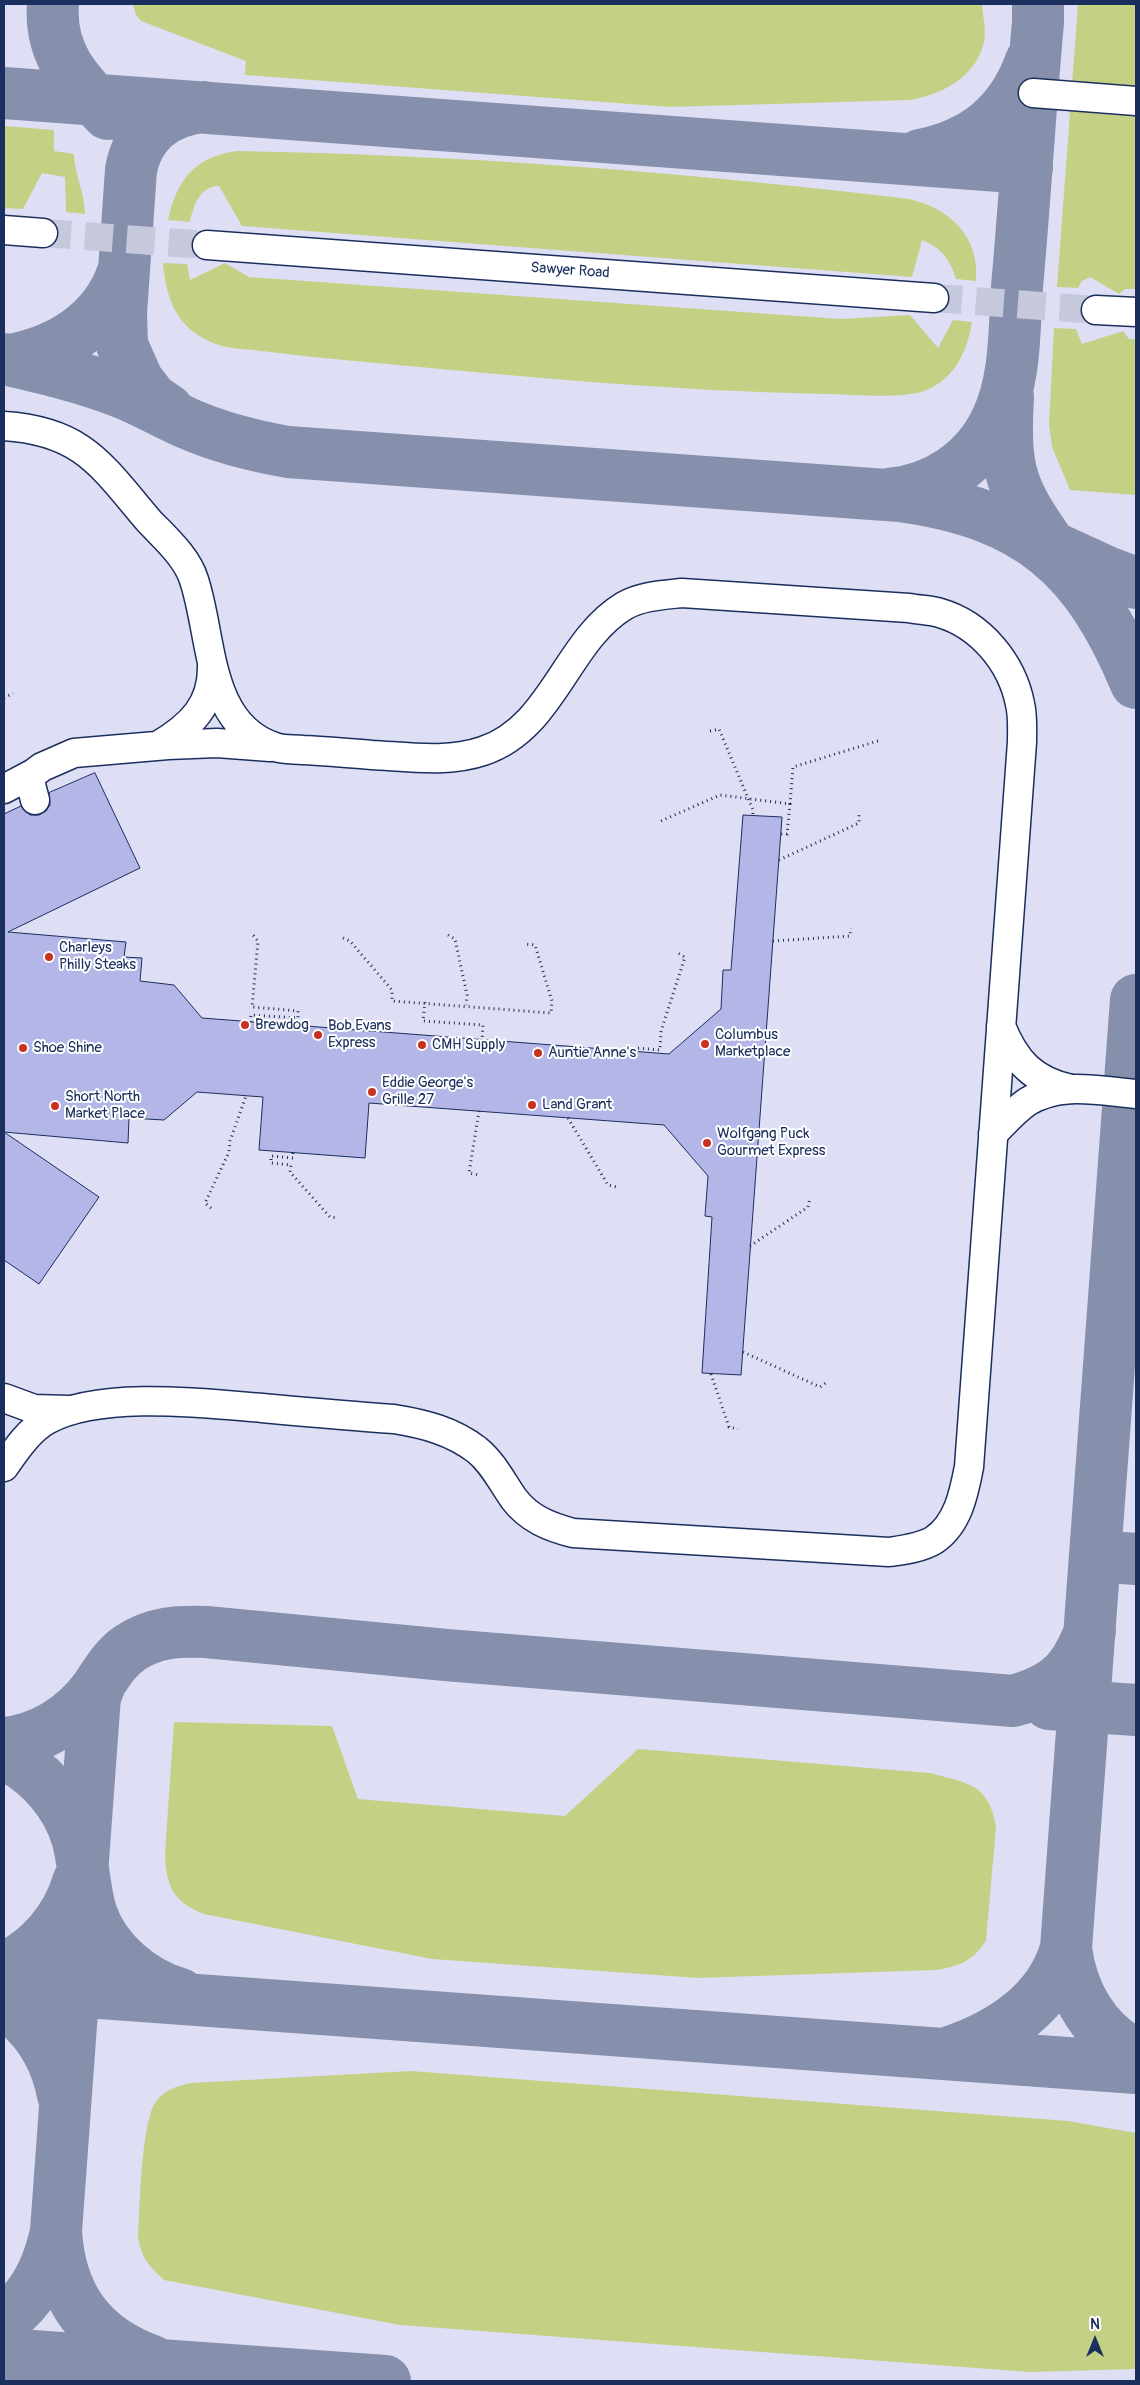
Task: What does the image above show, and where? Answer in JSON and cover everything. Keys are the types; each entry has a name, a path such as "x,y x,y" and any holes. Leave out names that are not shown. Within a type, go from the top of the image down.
{"street":[{"path":"1033,93 1136,101"},
{"path":"4,230 43,233"},
{"name":"Sawyer Road","path":"207,244 934,298"},
{"path":"1096,310 1136,312"},
{"path":"4,426 39,429 85,451 106,469 165,538 191,572 219,685 233,717 249,733 276,748"},
{"path":"4,789 42,767 74,753 217,743 428,759 460,757 485,751 506,740 537,712 597,628 624,606 653,596 682,593 909,608 939,612 966,625 986,641 1004,661 1015,683 1021,706 1022,742 968,1467 964,1494 952,1521 934,1540 914,1548 888,1552 723,1544 573,1533 548,1526 528,1514 515,1500 498,1473 478,1451 451,1434 426,1424 394,1419 180,1402 108,1404 80,1409 50,1411 34,1409 4,1398"},
{"path":"156,747 188,726 198,713 210,686 212,659"},
{"path":"34,773 30,781 35,800"},
{"path":"1000,1026 1014,1054 1026,1067 1038,1077 1053,1085 1071,1089"},
{"path":"993,1134 1026,1103 1054,1090 1071,1089 1136,1094"},
{"path":"4,1468 30,1434 46,1420 80,1409"}],"path":[{"path":"4,698 13,693"},
{"path":"710,731 719,730 753,810 753,815"},
{"path":"780,834 787,834 793,767 882,740"},
{"path":"661,821 720,795 790,804"},
{"path":"778,860 859,823 859,814"},
{"path":"772,941 850,936 851,928"},
{"path":"250,1022 251,1015 298,1018 298,1010 252,1007 258,941 253,935"},
{"path":"448,935 455,939 467,996 466,1005"},
{"path":"343,938 350,941 392,990 392,1001 551,1012 552,1001 535,945 526,944"},
{"path":"636,1052 636,1048 660,1050 661,1030 685,956 676,952"},
{"path":"425,1002 423,1021 483,1025 482,1040"},
{"path":"211,1208 205,1203 229,1152 230,1142 246,1096"},
{"path":"478,1111 469,1173 478,1175"},
{"path":"568,1118 608,1185 617,1187"},
{"path":"293,1153 293,1158 271,1156 271,1163 290,1165 290,1172 330,1217 338,1218"},
{"path":"750,1246 808,1207 810,1198"},
{"path":"742,1352 820,1387 827,1382"},
{"path":"711,1374 730,1427 738,1429"}],"shaded area":[{"path":"4,4 1136,4 1136,2381 4,2381"}],"green space":[{"path":"133,4 982,4 985,36 978,58 964,76 934,94 911,100 670,107 245,75 246,61 141,21 136,15"},
{"path":"1078,4 1136,4 1136,289 1125,289 1119,294 1090,277 1082,281 1078,288 1057,287"},
{"path":"4,126 54,130 54,151 74,154 85,214 66,212 65,177 42,173 23,209 4,208"},
{"path":"237,151 405,156 573,166 825,189 909,199 937,209 959,227 973,250 976,265 976,281 956,279 944,255 935,247 922,240 912,277 242,226 219,186 207,189 202,193 195,204 190,222 168,220 182,182 190,173 209,159"},
{"path":"163,263 187,264 190,280 225,263 249,277 841,319 910,315 938,348 953,320 972,322 967,343 953,370 937,385 917,393 876,396 708,390 594,382 339,360 221,346 192,331 176,313 167,290"},
{"path":"1054,328 1076,329 1082,344 1123,331 1129,339 1136,339 1136,495 1070,490 1052,447 1049,424"},
{"path":"174,1722 332,1726 358,1799 565,1816 638,1749 930,1773 955,1779 974,1787 982,1793 993,1812 996,1827 986,1941 976,1954 964,1962 935,1970 698,1978 432,1959 204,1914 193,1909 178,1898 167,1875 165,1853"},
{"path":"411,2071 1068,2121 1136,2133 1136,2369 1030,2372 400,2325 164,2280 146,2261 138,2237 144,2144 152,2110 157,2100 165,2093 191,2083"}],"building":[{"path":"95,773 140,868 8,932 126,942 124,957 142,958 140,981 174,985 202,1018 669,1054 721,1009 723,970 731,970 743,815 782,817 741,1375 702,1373 712,1217 705,1216 708,1176 664,1125 369,1103 365,1158 259,1150 263,1097 197,1092 164,1120 129,1118 128,1143 4,1132 4,814 21,806 30,815 39,815 46,811 50,805 49,793"},
{"path":"4,1132 99,1197 39,1284 4,1260"}],"taxiway":[{"path":"53,4 55,37 60,52 75,78 108,114"},
{"path":"889,494 922,487 952,472 965,462 988,436 1003,405 1013,355 1038,4"},
{"path":"920,155 958,143 974,135 989,124 1002,112 1013,97 1031,61"},
{"path":"4,93 1027,168"},
{"path":"168,410 152,399 138,381 122,345 121,313 131,170 140,145 147,134 156,126 177,113 203,107"},
{"path":"10,360 46,350 79,332 105,306 123,272"},
{"path":"4,359 92,382 130,396 201,429 250,444 288,452 900,496 945,504 984,516 1018,532 1048,552 1074,577 1097,607 1117,642 1136,683"},
{"path":"1008,397 1007,444 1013,478 1027,510 1053,549"},
{"path":"1057,549 1136,583"},
{"path":"947,2053 986,2037 1021,2015 1049,1985 1059,1968 1066,1948 1136,1000"},
{"path":"1095,1556 1136,1559"},
{"path":"4,1743 31,1737 56,1726 78,1710 111,1667 130,1648 148,1639 176,1632 206,1632 446,1655 1013,1701 1041,1691 1062,1677 1077,1658 1090,1631"},
{"path":"4,2320 23,2302 38,2281 49,2257 56,2231 94,1709 95,1697 101,1681"},
{"path":"1049,1704 1136,1710"},
{"path":"4,1754 29,1769 40,1779 59,1801 67,1814 78,1841 91,1912 105,1940 115,1953 139,1974 166,1989 180,1994"},
{"path":"4,1968 29,1953 50,1933 67,1909 78,1882"},
{"path":"1066,1948 1073,1980 1080,1996 1097,2024 1108,2036 1136,2054"},
{"path":"4,1986 1136,2068"},
{"path":"4,2003 26,2021 43,2043 50,2055 63,2095"},
{"path":"56,2231 64,2276 82,2312 111,2341 130,2352 152,2361"},
{"path":"4,2354 385,2381"}],"tunnel":[{"path":"43,233 207,245"},
{"path":"934,298 1096,310"}],"place":[{"name":"Charleys Philly Steaks","path":"49,957"},
{"name":"Brewdog","path":"245,1025"},
{"name":"Bob Evans Express","path":"318,1035"},
{"name":"Columbus Marketplace","path":"705,1044"},
{"name":"CMH Supply","path":"422,1045"},
{"name":"Shoe Shine","path":"23,1048"},
{"name":"Auntie Anne's","path":"538,1053"},
{"name":"Eddie George's Grille 27","path":"372,1092"},
{"name":"Land Grant","path":"532,1105"},
{"name":"Short North Market Place","path":"55,1106"},
{"name":"Wolfgang Puck Gourmet Express","path":"707,1143"}]}
